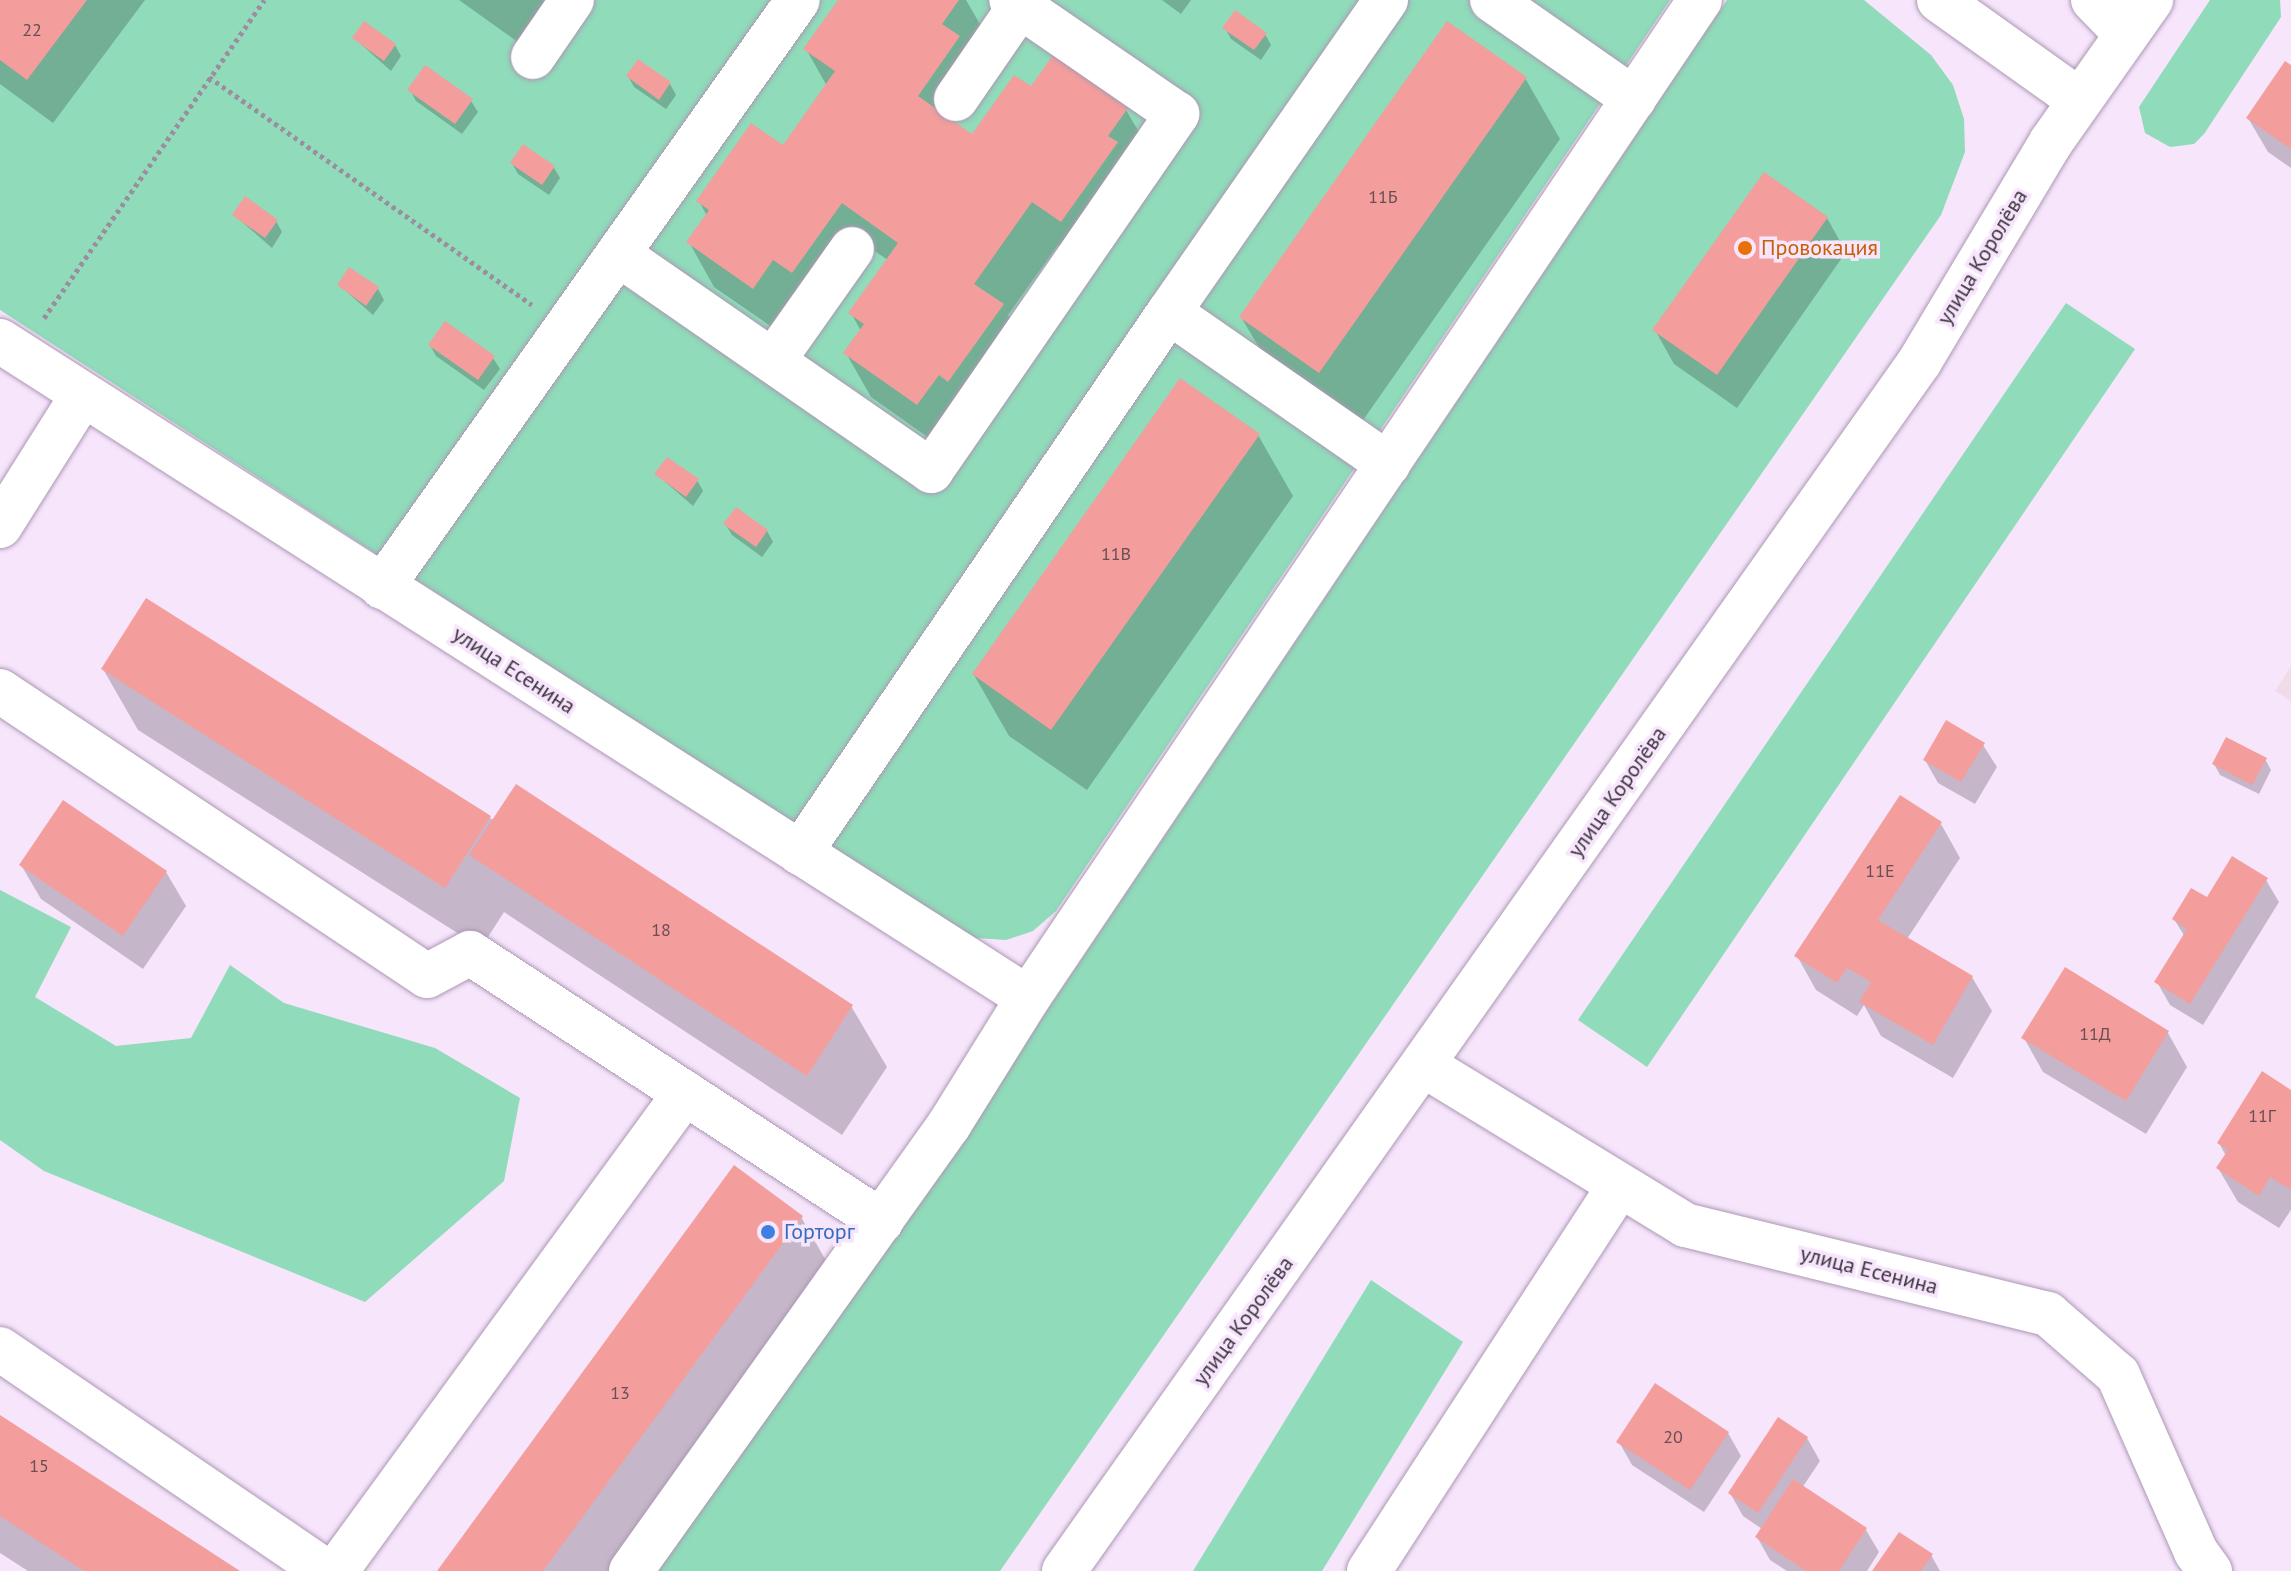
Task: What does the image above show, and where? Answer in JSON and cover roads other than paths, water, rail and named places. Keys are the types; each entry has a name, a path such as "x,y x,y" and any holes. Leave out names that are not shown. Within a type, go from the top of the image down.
{"street":[{"path":"533,57 572,0"},
{"path":"382,587 798,0"},
{"path":"800,853 1386,0"},
{"path":"1492,0 1634,99"},
{"path":"631,1571 949,1125 1028,998 1700,0"},
{"path":"1939,0 2079,100"},
{"path":"2093,0 2126,34"},
{"name":"улица Королёва","path":"1064,1571 1425,1066 1920,361 2079,100 2151,0"},
{"path":"618,254 931,471 1177,114 1016,3 956,99"},
{"path":"773,361 852,249"},
{"path":"1169,312 1388,464"},
{"name":"улица Есенина","path":"10,348 1028,998"},
{"path":"0,526 82,396"},
{"path":"0,691 427,976 470,953 881,1221"},
{"name":"улица Есенина","path":"1425,1066 1618,1188 1685,1225 2048,1314 2118,1375 2196,1552 2210,1571"},
{"path":"336,1571 685,1093"},
{"path":"1369,1571 1618,1188"},
{"path":"0,1349 325,1571"}],"place":[{"name":"Провокация","path":"1745,248"},
{"name":"Горторг","path":"768,1232"}]}
